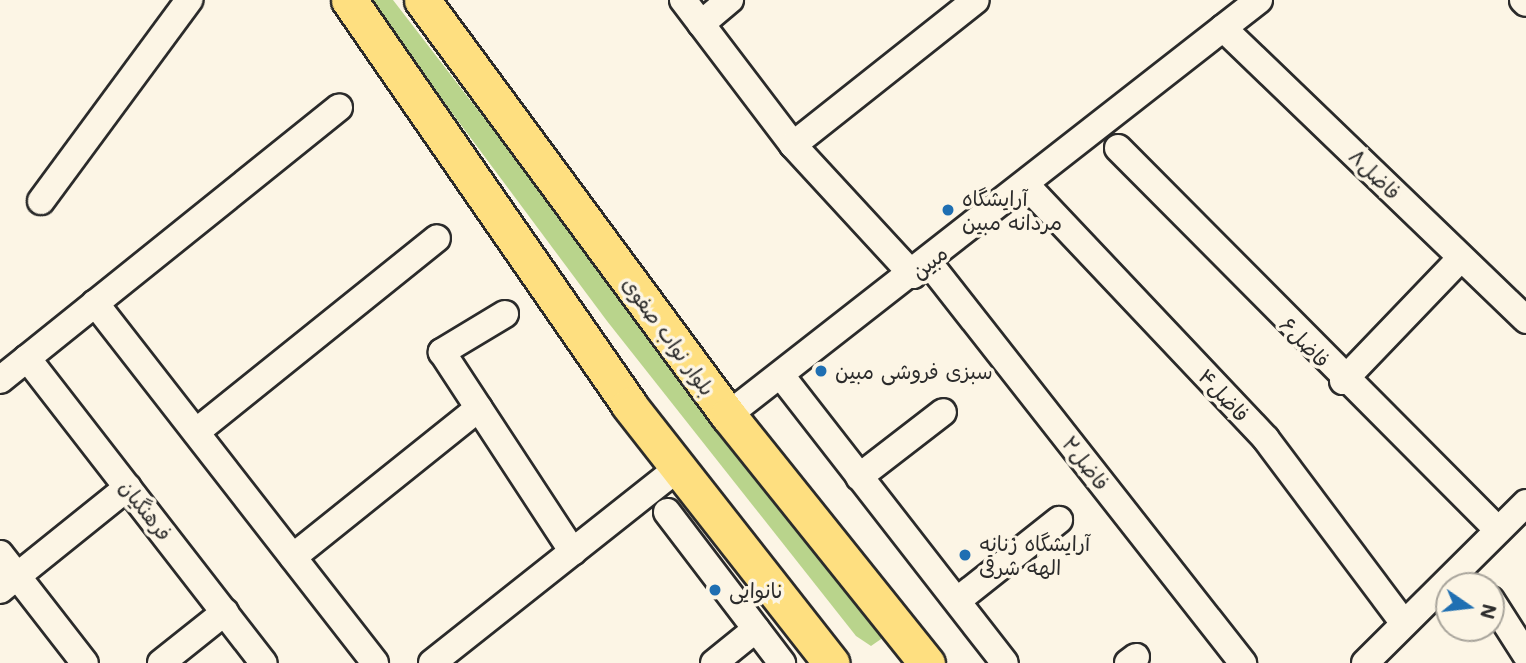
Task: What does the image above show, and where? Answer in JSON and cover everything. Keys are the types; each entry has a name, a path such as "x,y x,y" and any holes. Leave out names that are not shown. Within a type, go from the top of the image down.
{"main road":[{"path":"349,0 678,468 831,663"},
{"name":"بلوار نواب صفوی","path":"422,0 728,415 918,660"}],"street":[{"path":"41,201 189,0"},
{"name":"۲فاضل","path":"683,0 793,145 921,269 1243,663"},
{"path":"701,24 730,0"},
{"path":"793,145 976,0"},
{"name":"مبین","path":"728,415 783,378 1259,0"},
{"name":"۸فاضل","path":"1223,28 1526,320"},
{"path":"0,380 339,107"},
{"name":"۶فاضل","path":"1118,148 1343,382 1497,530"},
{"name":"۴فاضل","path":"1026,186 1266,439 1403,622"},
{"path":"195,432 437,238"},
{"path":"1343,382 1461,258"},
{"path":"95,303 375,663"},
{"path":"505,314 442,352 573,552"},
{"name":"فرهنگیان","path":"27,358 264,663"},
{"path":"783,378 1006,663"},
{"path":"293,557 479,408"},
{"path":"859,477 943,412"},
{"path":"432,663 678,468"},
{"path":"9,583 128,487"},
{"path":"1365,663 1403,622 1526,503"},
{"path":"667,512 782,663"},
{"path":"958,600 1059,520"},
{"path":"0,554 9,583 85,663"},
{"path":"1466,562 1473,572"},
{"path":"161,663 225,612"},
{"path":"1505,622 1526,654"},
{"path":"714,663 756,629"}],"green space":[{"path":"368,0 393,0 884,637 871,646 856,636 607,321"}],"place":[{"name":"آرایشگاه مردانه مبین","path":"948,210"},
{"name":"سبزی فروشی مبین","path":"821,371"},
{"name":"آرایشگاه زنانه الهه شرقی","path":"965,555"},
{"name":"نانوایی","path":"715,590"}]}
